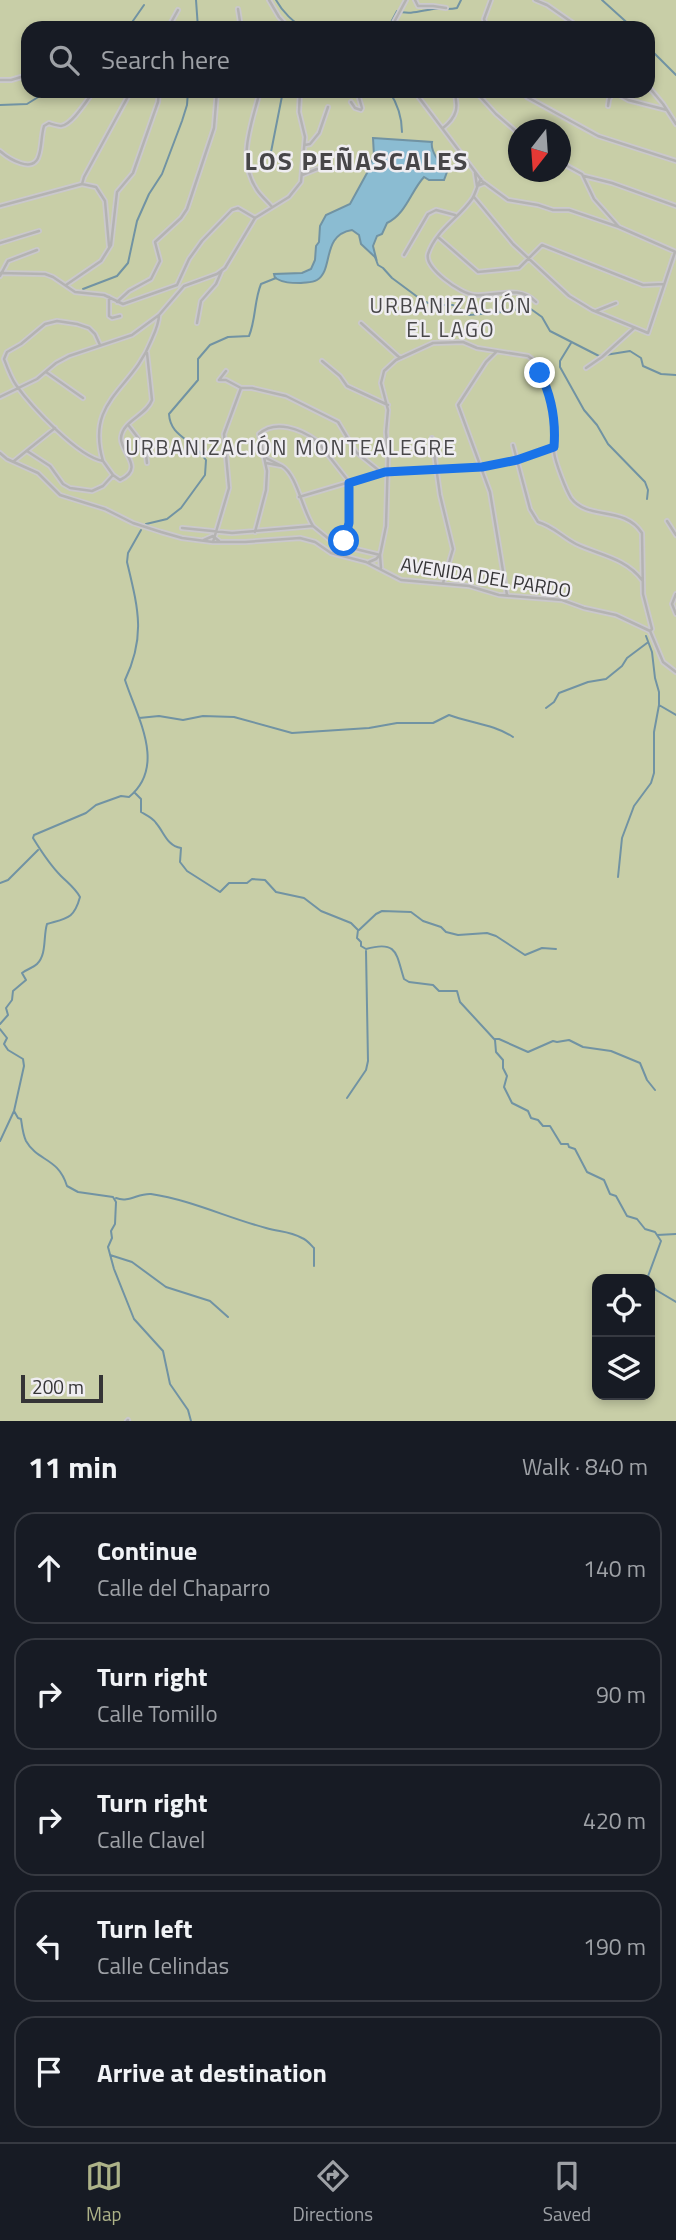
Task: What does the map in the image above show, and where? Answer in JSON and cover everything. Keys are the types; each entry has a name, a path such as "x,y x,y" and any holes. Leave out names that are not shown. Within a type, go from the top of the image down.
{"street":[{"path":"269,0 283,21"},
{"path":"395,21 406,0"},
{"path":"415,0 418,6 446,8"},
{"path":"485,21 491,0"},
{"path":"534,0 547,5 570,21"},
{"path":"238,9 240,21"},
{"path":"172,21 178,10"},
{"path":"0,80 21,77"},
{"path":"655,95 676,124"},
{"path":"0,151 15,162 35,162 39,156 44,126 49,123 65,125 88,98"},
{"path":"82,184 127,98"},
{"path":"66,285 101,261 108,249 113,236 117,192 133,173 158,98"},
{"path":"117,302 129,291 152,279 160,261 155,242 184,215 214,128 216,98"},
{"path":"258,98 245,152 251,180 272,207"},
{"path":"197,323 202,298 236,253 255,218 295,192 302,176 305,145 299,111 300,98"},
{"path":"351,102 355,108 362,108 359,98"},
{"path":"419,98 481,179 508,200 553,210 569,210 676,252 648,333 596,311 569,296 513,244 474,197"},
{"path":"443,128 454,116 456,98"},
{"path":"481,98 508,124"},
{"path":"529,98 598,136 676,161"},
{"path":"608,106 610,98"},
{"path":"624,98 667,110"},
{"path":"305,145 310,144 319,133 328,107"},
{"path":"571,168 584,176 676,206"},
{"path":"302,176 317,169"},
{"path":"475,172 477,186"},
{"path":"584,176 594,200 619,228"},
{"path":"481,179 474,197 445,226 438,237 428,254 429,264 457,287 475,295 522,293 536,302"},
{"path":"477,186 485,183"},
{"path":"0,206 82,184 96,187 103,195 108,249"},
{"path":"0,397 37,379 69,356 132,335 159,315 179,287 189,259 202,241 232,210 244,210 255,218"},
{"path":"404,255 432,211 441,210 457,215"},
{"path":"0,243 39,231"},
{"path":"109,240 113,236"},
{"path":"438,237 478,272 519,268 540,246 544,246 643,285 664,284"},
{"path":"0,274 8,261 37,250"},
{"path":"0,274 45,274 53,276 75,292 109,297 123,304 218,275"},
{"path":"109,297 109,316 120,316"},
{"path":"596,311 616,303"},
{"path":"146,353 152,400 147,409 128,425 121,439 132,464 122,481 113,475 103,461 98,438 103,411 146,353 159,315"},
{"path":"100,346 92,330 57,321 45,324 5,355 5,362 19,388 55,428 94,460 103,461"},
{"path":"361,323 400,358"},
{"path":"586,368 634,328"},
{"path":"377,562 386,526 388,405 381,383 382,374 400,358 424,345 450,342 463,342 477,348 532,359 547,388 555,426 554,455 572,499 590,510 617,515 637,525 642,533 643,594 652,629 650,631 663,662 676,673"},
{"path":"497,351 486,362 458,405 490,492 507,595"},
{"path":"321,361 340,376 347,386 388,405"},
{"path":"226,371 219,380 226,380 241,388 286,396 338,422 356,452 386,472"},
{"path":"46,372 83,398"},
{"path":"213,542 229,484 224,434 241,388"},
{"path":"128,425 145,447 147,463"},
{"path":"256,531 266,491 266,463 260,433 275,426 317,441 349,483 349,523 342,546"},
{"path":"13,462 55,428"},
{"path":"432,438 440,495 453,549 443,583"},
{"path":"513,445 530,509 538,522 551,526 564,538 576,544 624,563 642,580"},
{"path":"299,497 386,472 482,467 517,460 554,447"},
{"path":"27,451 50,466 63,484 70,488 92,491 103,486 113,475"},
{"name":"AVENIDA DEL PARDO","path":"0,453 38,473 53,490 67,498 105,509 161,533 213,542 300,538 315,542 331,554 377,562 397,579 469,586 491,594 571,602 584,608 616,615 650,631"},
{"path":"265,458 293,475 302,508 313,526 335,544 380,555"},
{"path":"266,463 282,466"},
{"path":"667,521 676,535"},
{"path":"183,528 214,535 313,526"},
{"path":"201,541 214,535"},
{"path":"214,535 221,542"},
{"path":"676,594 672,604 676,614"}],"green space":[{"path":"0,0 676,0 676,1421 0,1421"}],"water":[{"path":"373,138 432,142 434,154 447,172 444,180 429,180 424,177 404,208 387,223 382,234 377,236 373,246 376,258 361,244 359,235 352,230 342,233 336,239 325,269 317,280 294,283 275,278 274,274 302,273 311,269 319,242 320,226 326,215 350,204 374,156"}],"waterway":[{"path":"196,0 198,21"},
{"path":"276,0 294,21"},
{"path":"392,21 397,11 411,13 454,9 461,0"},
{"path":"602,0 625,21"},
{"path":"133,21 144,5"},
{"path":"655,54 676,75"},
{"path":"0,105 27,104 37,98"},
{"path":"83,289 117,276 128,263 137,221 162,174 182,121 188,98"},
{"path":"271,152 282,98"},
{"path":"393,98 402,132"},
{"path":"375,257 378,265 392,278 423,301 434,305 453,305 469,315 528,307 542,317 550,331 599,356 630,351 641,358 643,366 661,374 676,375"},
{"path":"146,524 167,519 181,508 205,475 206,460 174,429 169,414 198,380 198,359 210,345 228,337 249,336 261,284 276,278"},
{"path":"571,343 560,361 560,367 584,410 608,444 645,482 647,499"},
{"path":"0,1024 8,1015 6,1008 12,1000 13,991 26,980 22,973 40,960 47,924 72,914 80,897 49,863 33,838 34,835 86,813 96,805 121,796 129,797 140,785 146,771 146,741 125,680 132,664 138,635 137,608 127,562 128,553 141,530"},
{"path":"618,877 622,838 634,806 651,783 654,773 654,732 659,692 652,652 646,636"},
{"path":"546,708 554,702 559,693 588,682 606,679 647,643"},
{"path":"659,705 676,715"},
{"path":"139,718 159,716 183,720 203,716 234,717 292,733 369,728 397,723 433,723 449,715 490,726 513,737"},
{"path":"135,793 141,799 141,812 155,821 169,842 181,848 180,862 187,871 220,892 229,883 265,880 276,892 304,898 321,911 351,923 358,930 357,938 361,946 366,949 384,946 390,948 397,956 404,979 409,982 433,985 439,991 457,991 460,1002 495,1040 496,1052 503,1060 507,1076 504,1087 512,1103 528,1111 531,1118 538,1120 543,1126 550,1126 561,1144 568,1144 575,1149 587,1172 604,1180 610,1194 616,1196 627,1216 637,1219 645,1229 657,1235 676,1234"},
{"path":"0,883 8,880 38,850"},
{"path":"359,930 382,911 411,912 446,932 458,935 487,933 496,936 525,955 542,948 556,949"},
{"path":"347,1098 366,1070 368,1061 366,951"},
{"path":"0,1029 7,1038 4,1044 8,1050 23,1059 24,1066 14,1111 0,1141"},
{"path":"494,1039 528,1052 553,1041 569,1040 583,1047 611,1051 640,1063 647,1080 655,1090"},
{"path":"14,1111 21,1119 26,1141 36,1153 58,1170 67,1186 78,1192 113,1197 116,1202 115,1224 108,1247 114,1269 134,1319 163,1351 170,1384 188,1410 191,1421"},
{"path":"116,1198 125,1199 146,1194 166,1197 293,1234 314,1248 314,1266"},
{"path":"649,1274 661,1241 657,1235"},
{"path":"110,1255 132,1262 166,1287 210,1301 228,1317"},
{"path":"655,1289 676,1302"}],"district":[{"name":"LOS PEÑASCALES","path":"357,161"},
{"name":"URBANIZACIÓN EL LAGO","path":"451,318"},
{"name":"URBANIZACIÓN MONTEALEGRE","path":"291,448"}],"route":[{"path":"344,541 349,523 349,483 385,472 482,467 517,460 554,447 555,418 540,373"}]}
